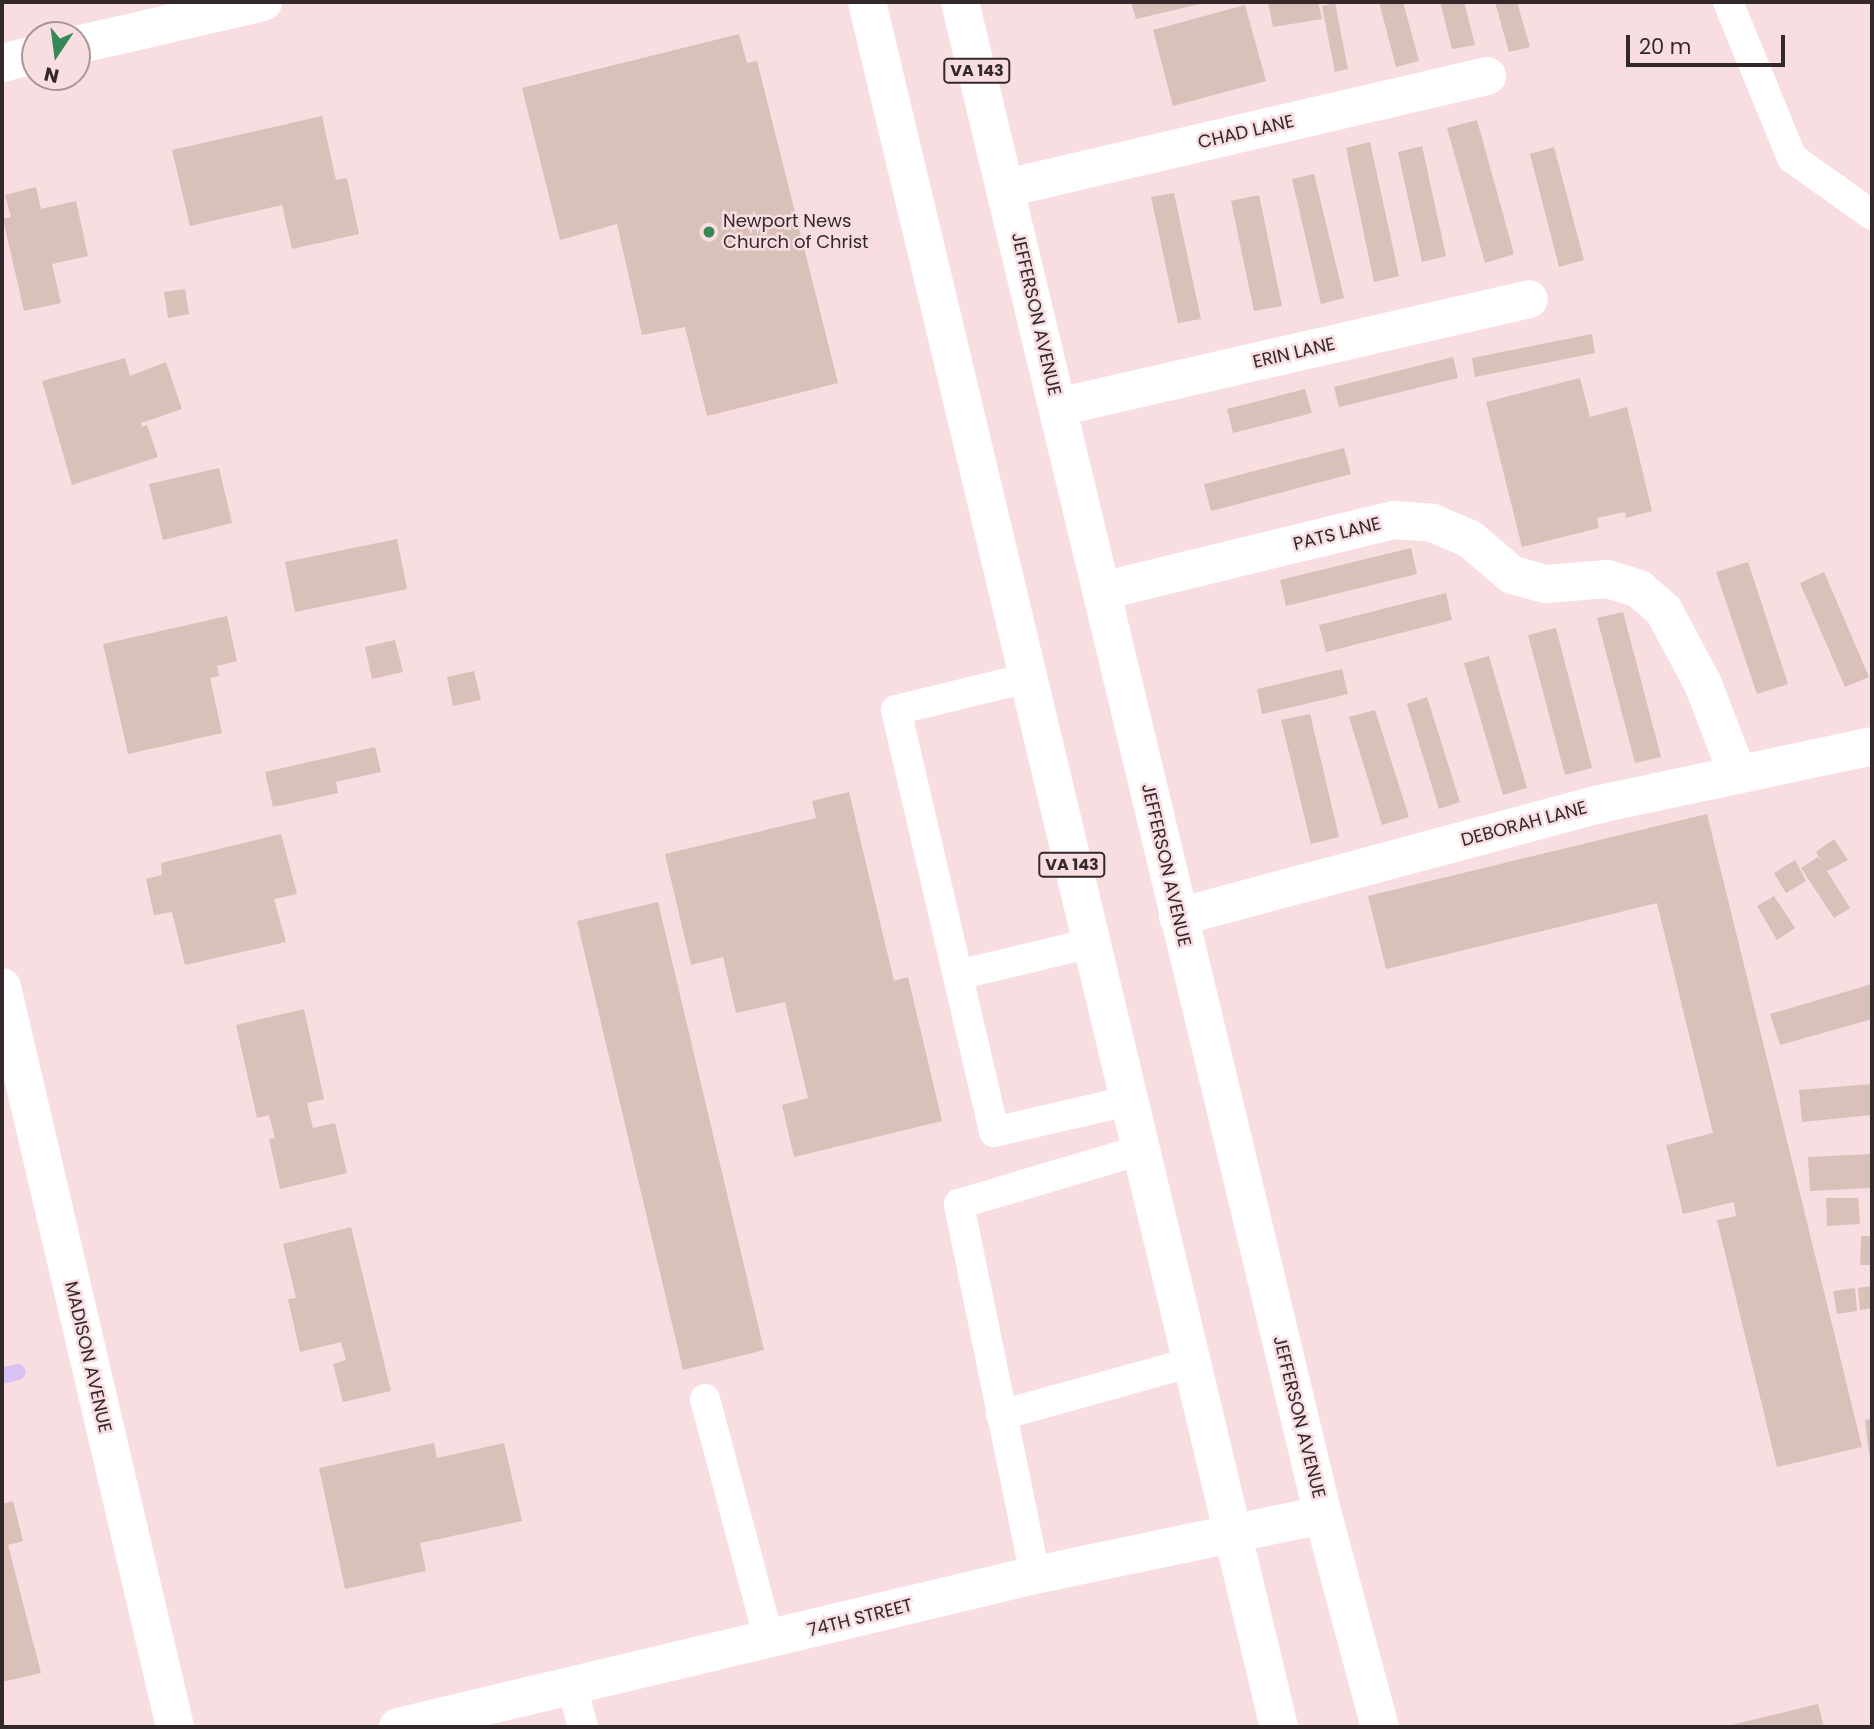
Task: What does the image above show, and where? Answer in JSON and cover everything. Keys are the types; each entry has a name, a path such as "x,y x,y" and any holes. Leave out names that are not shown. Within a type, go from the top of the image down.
{"street":[{"path":"91,43 263,2"},
{"name":"VA 143","path":"867,2 1279,1727"},
{"name":"JEFFERSON AVENUE","path":"960,2 1323,1515 1380,1727"},
{"path":"2,63 21,58"},
{"name":"CHAD LANE","path":"1006,188 1487,76"},
{"name":"ERIN LANE","path":"1058,407 1530,299"},
{"name":"PATS LANE","path":"1102,591 1394,520 1433,523 1470,539 1512,575 1546,584 1607,579 1639,589 1664,611 1703,684 1738,775"},
{"name":"DEBORAH LANE","path":"1178,917 1600,804 1872,746"},
{"name":"MADISON AVENUE","path":"2,987 174,1727"},
{"name":"74TH STREET","path":"398,1727 1035,1575 1323,1515"}],"lane":[{"path":"1728,2 1792,158 1872,215"},
{"path":"1028,678 896,710 994,1132 1128,1101"},
{"path":"958,975 1091,943"},
{"path":"1035,1575 959,1204 1140,1150"},
{"path":"1001,1415 1192,1362"},
{"path":"705,1399 769,1640"},
{"path":"572,1686 583,1727"}],"building":[{"path":"1131,2 1204,2 1204,3 1136,19"},
{"path":"1268,2 1318,2 1322,19 1273,27"},
{"path":"1379,2 1403,2 1419,61 1396,67"},
{"path":"1440,2 1464,2 1475,45 1452,49"},
{"path":"1495,2 1517,2 1530,47 1509,52"},
{"path":"1335,3 1348,69 1335,72 1322,6"},
{"path":"1245,5 1266,81 1173,106 1153,30"},
{"name":"Newport News Church of Christ","path":"739,34 747,63 757,61 838,383 707,416 685,327 642,335 617,224 560,240 522,88"},
{"path":"322,116 336,180 347,178 359,234 292,249 282,205 190,226 172,150"},
{"path":"1477,120 1514,254 1485,263 1447,128"},
{"path":"1370,142 1399,276 1374,282 1346,148"},
{"path":"1422,146 1446,256 1422,262 1398,152"},
{"path":"1554,147 1584,260 1559,267 1530,154"},
{"path":"1314,174 1344,298 1321,304 1292,179"},
{"path":"36,187 41,209 76,201 88,256 52,264 61,303 24,311 3,219 11,217 5,195"},
{"path":"1174,193 1201,319 1178,323 1151,197"},
{"path":"1259,195 1282,306 1254,311 1231,201"},
{"path":"185,289 189,314 168,318 164,292"},
{"path":"1592,334 1595,353 1475,377 1472,358"},
{"path":"1453,357 1458,378 1339,407 1334,387"},
{"path":"125,358 130,376 166,362 182,409 141,423 142,427 147,425 158,457 72,485 42,381"},
{"path":"1580,378 1590,417 1627,407 1652,511 1626,518 1625,512 1597,518 1599,528 1522,547 1486,402"},
{"path":"1305,389 1312,413 1233,433 1227,409"},
{"path":"1344,448 1351,474 1211,511 1204,484"},
{"path":"219,468 232,523 163,540 149,484"},
{"path":"397,539 407,589 295,612 285,562"},
{"path":"1411,548 1417,574 1286,606 1280,580"},
{"path":"1748,562 1788,684 1757,694 1716,572"},
{"path":"1824,572 1869,677 1845,687 1800,583"},
{"path":"1446,593 1452,620 1326,652 1319,625"},
{"path":"1623,612 1661,757 1635,763 1597,618"},
{"path":"227,616 237,661 217,666 219,676 210,678 222,733 128,754 103,644"},
{"path":"1556,628 1592,768 1565,775 1528,635"},
{"path":"395,640 403,672 372,679 365,647"},
{"path":"1489,656 1527,788 1503,795 1464,663"},
{"path":"1342,669 1348,694 1262,714 1257,689"},
{"path":"474,671 481,700 453,706 447,677"},
{"path":"1427,697 1460,802 1439,809 1407,704"},
{"path":"1375,710 1409,817 1382,825 1349,717"},
{"path":"1310,714 1339,837 1311,844 1281,720"},
{"path":"375,747 381,772 336,782 338,793 273,807 265,772"},
{"path":"849,792 894,981 908,977 942,1121 794,1157 782,1105 808,1098 785,1002 736,1013 723,957 691,965 665,854 816,818 812,801"},
{"path":"1707,814 1862,1447 1777,1467 1717,1220 1736,1216 1734,1202 1683,1214 1666,1145 1713,1133 1657,903 1386,969 1368,896"},
{"path":"281,834 297,894 274,899 286,942 185,965 172,912 154,915 146,879 162,875 161,863"},
{"path":"1834,839 1848,860 1827,871 1850,908 1834,918 1801,868 1818,857 1824,864 1816,852"},
{"path":"1795,860 1806,881 1786,893 1774,873"},
{"path":"1774,896 1795,928 1777,940 1757,906"},
{"path":"658,902 764,1350 683,1370 577,921"},
{"path":"1872,984 1872,1019 1780,1045 1770,1014"},
{"path":"304,1009 324,1099 307,1103 313,1128 335,1123 347,1173 280,1189 269,1139 275,1138 269,1115 257,1118 236,1025"},
{"path":"1872,1084 1872,1115 1802,1122 1799,1090"},
{"path":"1872,1154 1872,1188 1810,1191 1808,1157"},
{"path":"1826,1198 1858,1198 1860,1224 1827,1226"},
{"path":"351,1227 391,1391 343,1402 333,1364 346,1360 341,1342 300,1352 288,1299 296,1298 283,1244"},
{"path":"1861,1236 1872,1236 1872,1265 1860,1265"},
{"path":"1872,1286 1872,1308 1860,1310 1858,1288"},
{"path":"1855,1288 1857,1311 1837,1314 1833,1291"},
{"path":"1872,1419 1872,1453 1869,1454 1865,1420"},
{"path":"434,1443 437,1458 504,1443 522,1521 420,1543 426,1571 345,1589 319,1468"},
{"path":"13,1501 23,1541 8,1545 41,1673 2,1682 2,1504"},
{"path":"1818,1704 1824,1727 1727,1727 1727,1726"}],"waterway":[{"path":"2,1376 18,1372"}],"place":[{"name":"Newport News Church of Christ","path":"709,232"}]}
